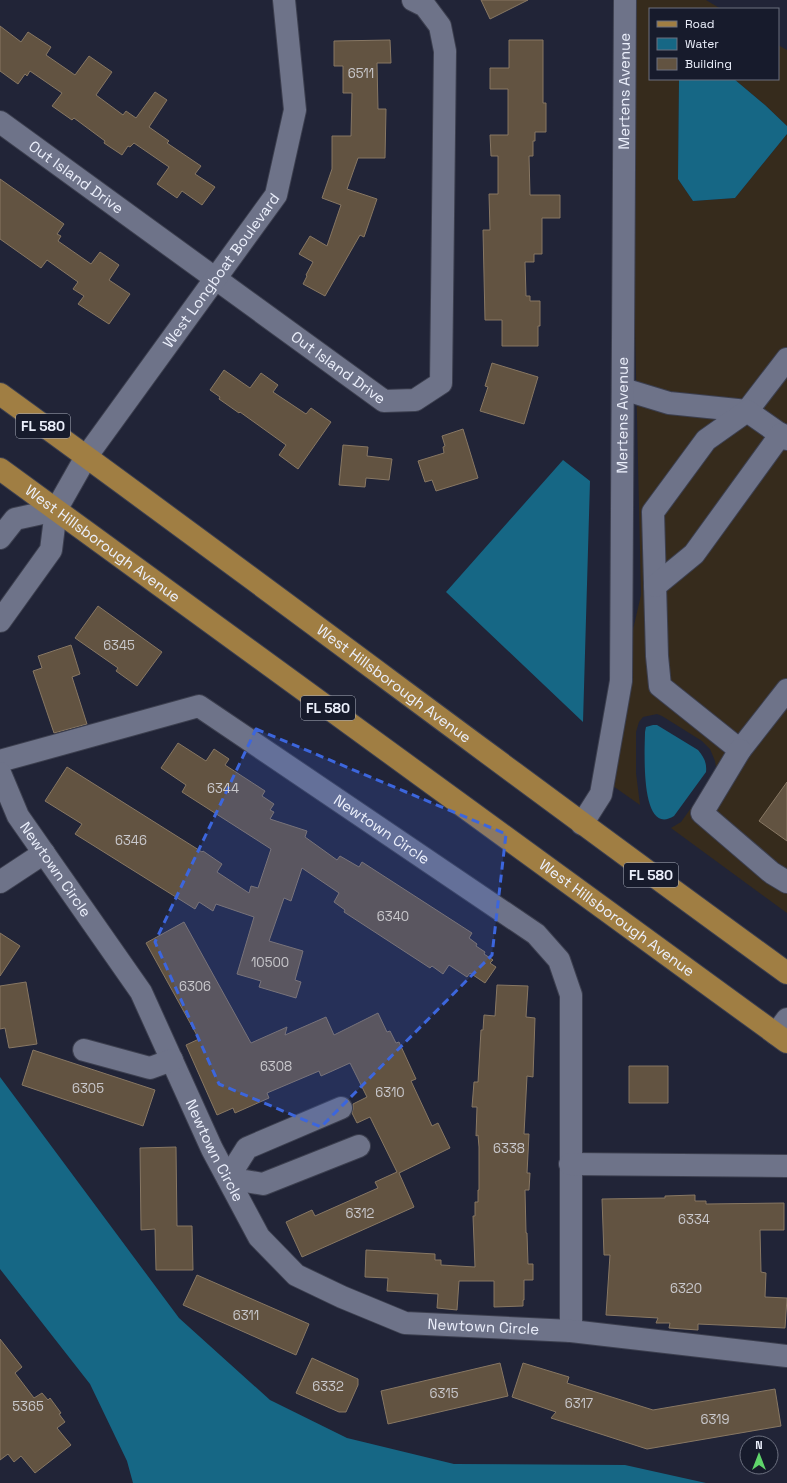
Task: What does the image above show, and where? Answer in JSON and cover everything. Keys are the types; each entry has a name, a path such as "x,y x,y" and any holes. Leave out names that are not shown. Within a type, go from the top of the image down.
{"main road":[{"name":"West Hillsborough Avenue","path":"0,394 582,824 787,973"},
{"name":"West Hillsborough Avenue","path":"0,469 783,1031"}],"street":[{"name":"West Longboat Boulevard","path":"0,621 51,550 56,510 86,457 276,195 295,110 284,0"},
{"name":"Out Island Drive","path":"0,122 384,401 415,400 441,383 445,51 440,26 425,6 413,0"},
{"name":"Mertens Avenue","path":"582,824 601,794 621,681 625,0"},
{"path":"740,750 660,686 657,656 653,512 706,440 747,411 787,358"},
{"path":"623,388 669,403 747,411 784,437 694,554 655,586"},
{"path":"0,538 15,518 56,510"},
{"path":"787,690 740,750 702,813 772,873 787,882"},
{"name":"Newtown Circle","path":"0,761 199,706 536,934 559,960 571,995 571,1331"},
{"name":"Newtown Circle","path":"0,773 18,816 141,992 212,1149 259,1237 296,1275 342,1297 405,1323 571,1331 787,1356"},
{"path":"0,882 44,853"},
{"path":"84,1050 150,1068 172,1060"},
{"path":"341,1108 247,1148 228,1178 263,1184 359,1146"},
{"path":"570,1164 787,1166"}],"highlighted area":[{"path":"256,729 506,834 492,955 321,1127 219,1084 155,942"}],"shaded area":[{"path":"636,0 706,0 719,8 649,8 649,80 679,80 678,179 693,201 735,198 787,134 787,913 671,828 681,822 714,776 716,767 715,761 710,749 702,741 662,716 657,714 643,717 639,722 636,732 636,773 640,805 613,786 632,634 641,595 634,285"},
{"path":"779,46 787,50 787,126 735,80 779,80"}],"water":[{"path":"679,80 735,80 787,126 787,134 735,198 693,201 678,179"},
{"path":"563,460 590,481 583,722 446,592"},
{"path":"657,725 698,750 706,766 706,772 674,816 663,819 655,814 649,803 646,788 645,732 646,727"},
{"path":"0,1077 179,1318 270,1400 347,1438 454,1464 625,1465 706,1483 133,1483 127,1461 90,1384 0,1269"}],"building":[{"path":"481,0 528,0 490,19"},
{"path":"0,26 21,42 28,32 51,47 46,55 75,75 89,56 112,72 96,95 123,115 126,111 136,118 155,92 167,100 149,127 169,141 167,143 201,166 195,174 215,187 202,205 182,191 177,198 157,184 169,167 134,143 130,147 128,146 122,155 104,143 105,141 74,118 72,120 52,106 62,93 30,71 27,76 25,74 18,84 0,71"},
{"path":"390,40 391,63 377,63 378,109 386,109 385,158 358,158 347,189 377,199 364,237 360,235 325,296 303,284 313,262 299,254 310,236 327,246 341,205 322,198 332,169 332,136 351,136 352,93 343,93 343,66 334,66 334,41"},
{"path":"509,40 543,40 543,103 546,103 546,132 535,132 535,141 533,141 533,156 529,156 530,195 560,195 560,218 542,218 542,254 534,254 534,262 525,262 526,296 530,296 530,301 540,301 538,346 502,346 502,320 485,320 483,230 490,230 489,194 498,194 498,156 491,156 490,135 508,135 508,89 490,89 490,68 509,68"},
{"path":"0,179 64,224 57,234 61,236 58,241 91,264 100,252 119,265 109,280 130,294 109,324 78,304 84,296 73,289 78,282 47,260 41,268 0,239"},
{"path":"492,363 538,377 524,424 480,411 488,387 485,386"},
{"path":"224,370 250,388 261,373 278,385 273,392 306,414 311,408 331,422 298,469 279,455 286,445 219,399 220,397 210,390"},
{"path":"463,429 478,478 436,491 432,480 425,482 418,461 444,453 443,447 445,446 442,436"},
{"path":"343,445 368,447 367,456 392,459 389,480 366,478 365,487 339,485"},
{"path":"98,606 162,652 137,686 116,671 118,668 75,638"},
{"path":"71,645 80,674 72,677 87,724 54,733 33,671 42,668 38,656"},
{"path":"178,743 206,761 214,749 229,759 225,765 265,791 262,796 274,804 270,810 274,812 270,819 307,831 305,837 337,860 340,856 359,867 362,862 472,933 469,938 477,944 476,946 485,952 484,954 493,960 490,963 496,967 485,983 470,973 467,977 449,965 443,974 432,966 430,968 344,912 345,910 334,902 339,893 302,868 291,901 284,898 269,941 303,951 295,980 301,982 296,998 259,987 261,981 237,974 254,917 216,904 213,911 199,902 195,909 75,834 82,824 45,801 67,767 222,864 217,872 249,893 251,886 258,888 271,849 182,792 186,785 161,768"},
{"path":"787,782 787,841 759,821"},
{"path":"184,922 251,1043 287,1027 285,1035 326,1017 334,1035 378,1013 387,1032 390,1031 396,1043 399,1042 416,1079 411,1081 432,1126 438,1123 450,1148 399,1173 414,1207 302,1257 286,1222 312,1210 315,1216 378,1188 375,1182 397,1172 370,1117 357,1123 352,1113 353,1104 367,1097 350,1063 321,1076 319,1071 267,1093 269,1098 235,1113 233,1108 217,1115 186,1045 199,1039 146,943"},
{"path":"0,933 20,946 0,976"},
{"path":"26,982 37,1044 9,1048 5,1028 0,1029 0,986"},
{"path":"497,985 528,986 526,1017 535,1018 533,1077 527,1076 524,1134 529,1134 527,1173 530,1173 529,1190 525,1190 526,1233 528,1264 533,1264 533,1280 524,1280 523,1306 494,1307 494,1281 459,1281 457,1310 437,1308 438,1294 387,1291 388,1278 365,1277 366,1250 435,1254 435,1260 441,1260 441,1265 475,1267 473,1216 475,1216 475,1202 478,1202 479,1147 478,1135 476,1136 477,1107 472,1107 474,1082 478,1082 481,1030 483,1030 484,1015 495,1016"},
{"path":"33,1050 155,1090 143,1126 22,1085"},
{"path":"629,1066 668,1066 668,1103 629,1103"},
{"path":"176,1147 177,1226 192,1226 193,1270 156,1270 155,1229 141,1230 140,1148"},
{"path":"695,1195 695,1201 706,1201 706,1204 784,1203 784,1230 760,1230 761,1272 766,1273 765,1297 787,1298 785,1328 698,1324 698,1330 669,1328 670,1323 656,1323 658,1318 606,1315 610,1255 604,1255 602,1199 665,1198 665,1196"},
{"path":"197,1275 309,1324 296,1355 183,1305"},
{"path":"0,1339 22,1367 15,1373 34,1398 42,1393 48,1400 50,1398 61,1413 59,1414 65,1422 57,1428 71,1445 35,1473 21,1456 14,1462 8,1454 0,1460"},
{"path":"312,1358 358,1379 358,1385 346,1412 339,1412 296,1393"},
{"path":"500,1363 508,1396 388,1424 381,1391"},
{"path":"523,1363 569,1377 567,1383 653,1410 775,1389 781,1426 647,1449 551,1418 556,1412 512,1397"}]}
